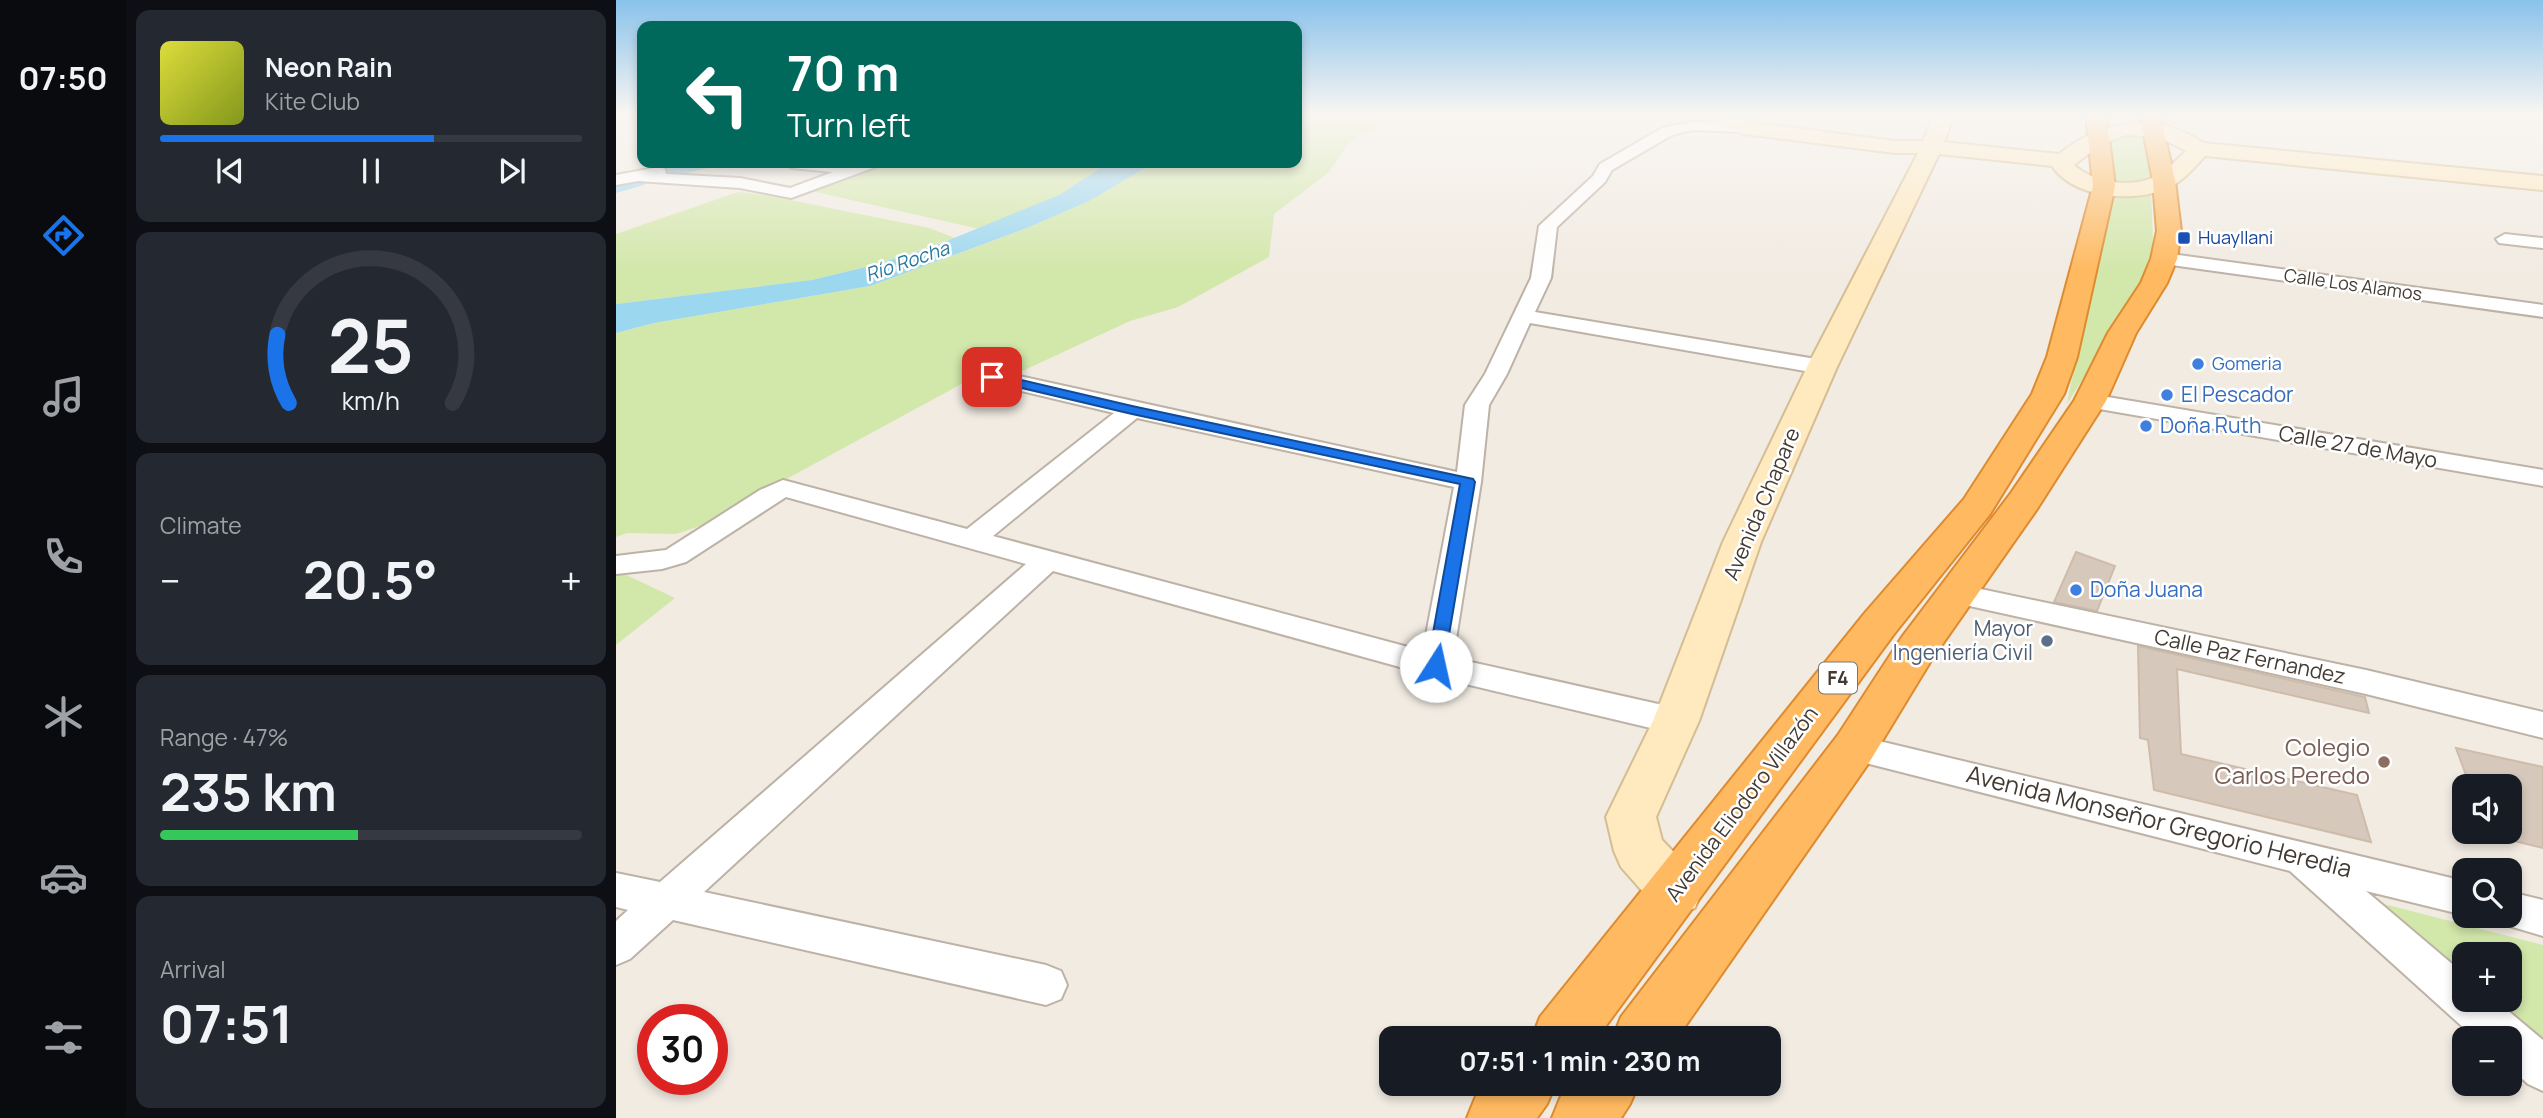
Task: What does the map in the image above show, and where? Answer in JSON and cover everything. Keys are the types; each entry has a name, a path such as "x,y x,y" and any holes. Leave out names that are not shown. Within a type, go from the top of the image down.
{"highway":[{"name":"Avenida Eliodoro Villazón","path":"1571,1026 1879,624 1977,506 2048,394 2062,357 2081,167"},
{"name":"F4","path":"1651,1026 1854,748 1917,648 2024,501 2090,401 2123,333 2154,283 2164,259 2169,231 2161,167"},
{"path":"1498,1118 1516,1096"},
{"path":"1583,1118 1599,1096"}],"main road":[{"name":"Avenida Chapare","path":"1676,891 1639,851 1632,817 1676,720 1742,542 1822,367 1921,167"},
{"path":"2037,167 2079,173 2130,188 2164,181 2180,167"},
{"path":"2079,173 2081,167"},
{"path":"2382,167 2543,183"}],"street":[{"path":"1436,666 1468,482 1477,405 1496,374 1541,278 1548,226 1599,179 1606,167"},
{"path":"616,180 642,177 676,168"},
{"path":"642,177 740,183 791,193 860,168"},
{"path":"2505,239 2543,243"},
{"name":"Calle Los Alamos","path":"2164,259 2543,311"},
{"path":"1523,316 1822,367"},
{"path":"992,377 1468,482"},
{"name":"Calle 27 de Mayo","path":"2090,401 2543,478"},
{"path":"973,538 1132,410"},
{"path":"616,565 673,557 714,533 758,499 783,488 1436,666 1676,720"},
{"path":"616,946 1047,561"},
{"name":"Calle Paz Fernandez","path":"1956,594 2366,682 2543,725"},
{"name":"Avenida Monseñor Gregorio Heredia","path":"1854,748 2452,895"},
{"path":"2298,856 2493,1026"},
{"path":"616,890 1046,985"},
{"path":"2522,912 2543,918"},
{"path":"2522,1051 2543,1069"}],"green space":[{"path":"1332,167 1274,214 1269,257 1178,307 1130,321 1018,373 978,375 700,526 676,534 627,533 616,537 616,333 654,323 870,286 1027,228 1089,201 1145,168"},
{"path":"2111,167 2152,167 2154,178 2143,183 2112,184"},
{"path":"874,168 1100,168 1059,195 979,229 812,191"},
{"path":"2151,188 2153,244 2147,275 2067,404 2111,190"},
{"path":"738,192 929,228 955,238 874,265 812,280 616,304 616,234"},
{"path":"622,573 675,598 616,645 616,575"},
{"path":"2384,904 2452,922 2452,928 2477,928 2543,945 2543,1040 2511,1012 2522,1012 2522,942 2452,942 2452,962"}],"water":[{"name":"Río Rocha","path":"1100,168 1145,168 1089,201 1027,228 870,286 654,323 616,333 616,304 812,280 874,265 937,245 1059,195"}],"building":[{"path":"2076,552 2115,566 2097,611 2054,602"},
{"path":"2138,646 2365,697 2369,713 2177,669 2181,754 2357,795 2371,842 2154,790 2148,740 2140,738"},
{"path":"2456,748 2543,767 2543,848 2522,843 2522,774 2466,774"}],"waterway":[{"path":"666,173 686,168"},
{"path":"616,188 638,181"}],"place":[{"name":"Huayllani","path":"2184,238"},
{"name":"Gomeria","path":"2198,364"},
{"name":"El Pescador","path":"2167,395"},
{"name":"Doña Ruth","path":"2146,426"},
{"name":"Doña Juana","path":"2076,590"},
{"name":"Mayor Ingeniería Civil","path":"2047,641"},
{"name":"Colegio Carlos Peredo","path":"2384,762"}],"route":[{"path":"992,377 1468,482 1436,666"}]}
